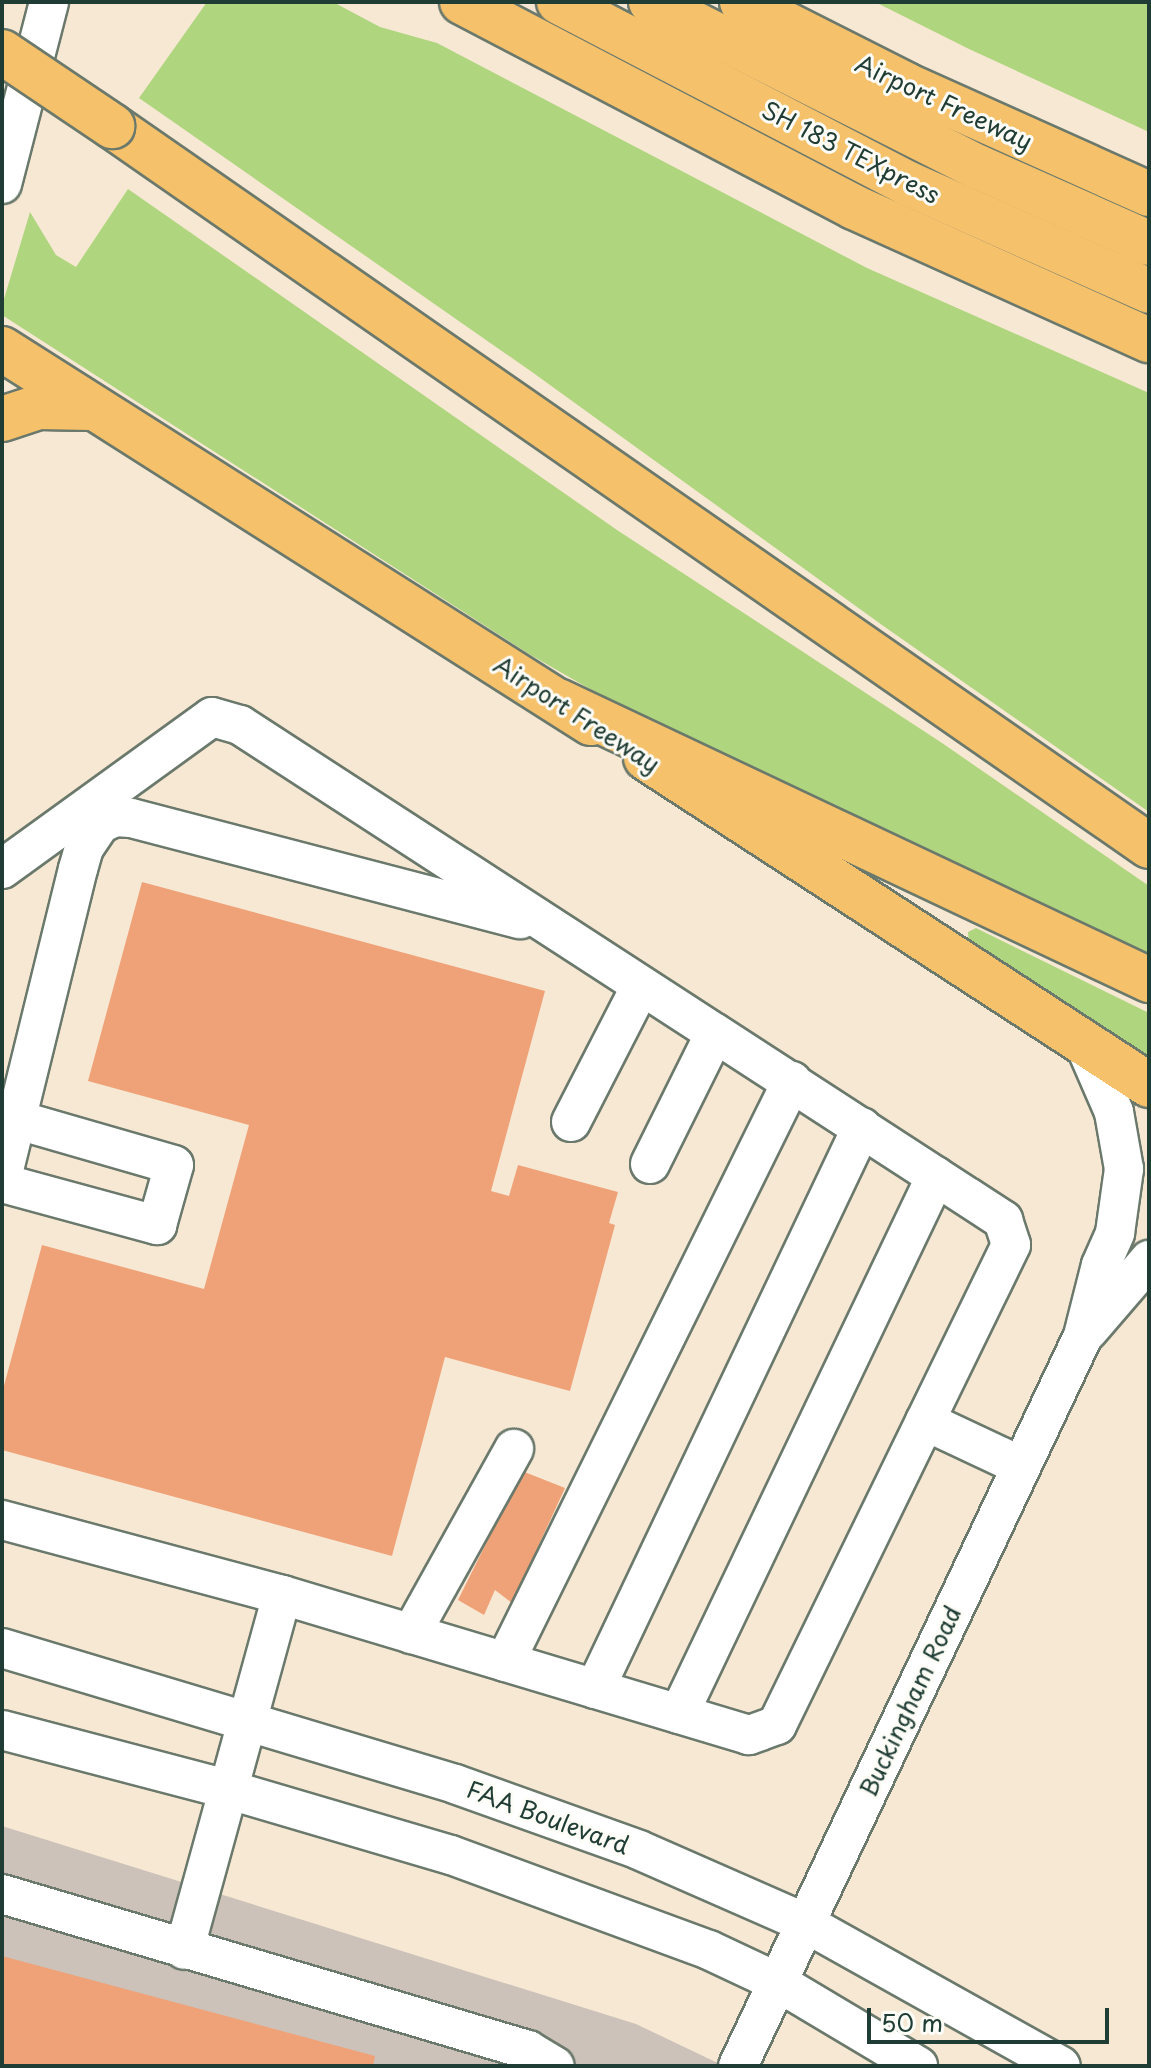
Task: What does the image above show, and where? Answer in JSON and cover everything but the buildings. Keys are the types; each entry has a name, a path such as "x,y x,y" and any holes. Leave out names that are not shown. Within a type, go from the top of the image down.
{"main road":[{"path":"462,2 854,207 1149,340"},
{"name":"SH 183 TEXpress","path":"559,2 909,184 1149,291"},
{"name":"SH 183 TEXpress","path":"651,2 978,167 1149,243"},
{"name":"Airport Freeway","path":"742,2 906,85 1149,194"},
{"path":"2,52 1149,846"},
{"name":"Airport Freeway","path":"2,349 558,701 1149,1085"},
{"path":"2,419 39,407 91,408"},
{"path":"558,701 1149,980"}],"street":[{"path":"2,184 49,2"},
{"path":"2,869 212,717 240,725 1003,1220 1011,1245 777,1725 749,1735 282,1595 2,1520"},
{"path":"12,1111 174,1165 157,1225 2,1180 12,1111 84,848 100,824 115,817 131,818 550,926"},
{"path":"571,1122 641,986"},
{"path":"650,1164 715,1033"},
{"name":"Buckingham Road","path":"738,2066 1083,1336 1101,1265 1115,1233 1124,1169 1114,1112 1084,1043"},
{"path":"505,1662 792,1081"},
{"path":"595,1689 862,1127"},
{"path":"679,1714 936,1176"},
{"name":"Buckingham Road","path":"1083,1336 1149,1260"},
{"path":"925,1421 1021,1466"},
{"path":"411,1634 514,1449"},
{"path":"184,1950 282,1595"},
{"name":"FAA Boulevard","path":"2,1648 455,1784 625,1845 805,1923 1061,2066"},
{"path":"2,1730 230,1790 451,1855 709,1950 779,1983 918,2066"},
{"path":"2,1894 528,2050 555,2066"}],"shaded area":[{"path":"2,1826 636,2024 724,2066 2,2066"}],"green space":[{"path":"207,2 333,2 380,27 437,43 867,268 1149,393 1149,812 882,625 532,372 139,98"},
{"path":"875,2 1149,2 1149,132 969,49"},
{"path":"128,189 617,530 942,743 1149,886 1149,966 616,704 529,654 2,315 30,212 56,255 76,267"},
{"path":"976,928 1149,1013 1149,1063 969,946 968,932"}]}
